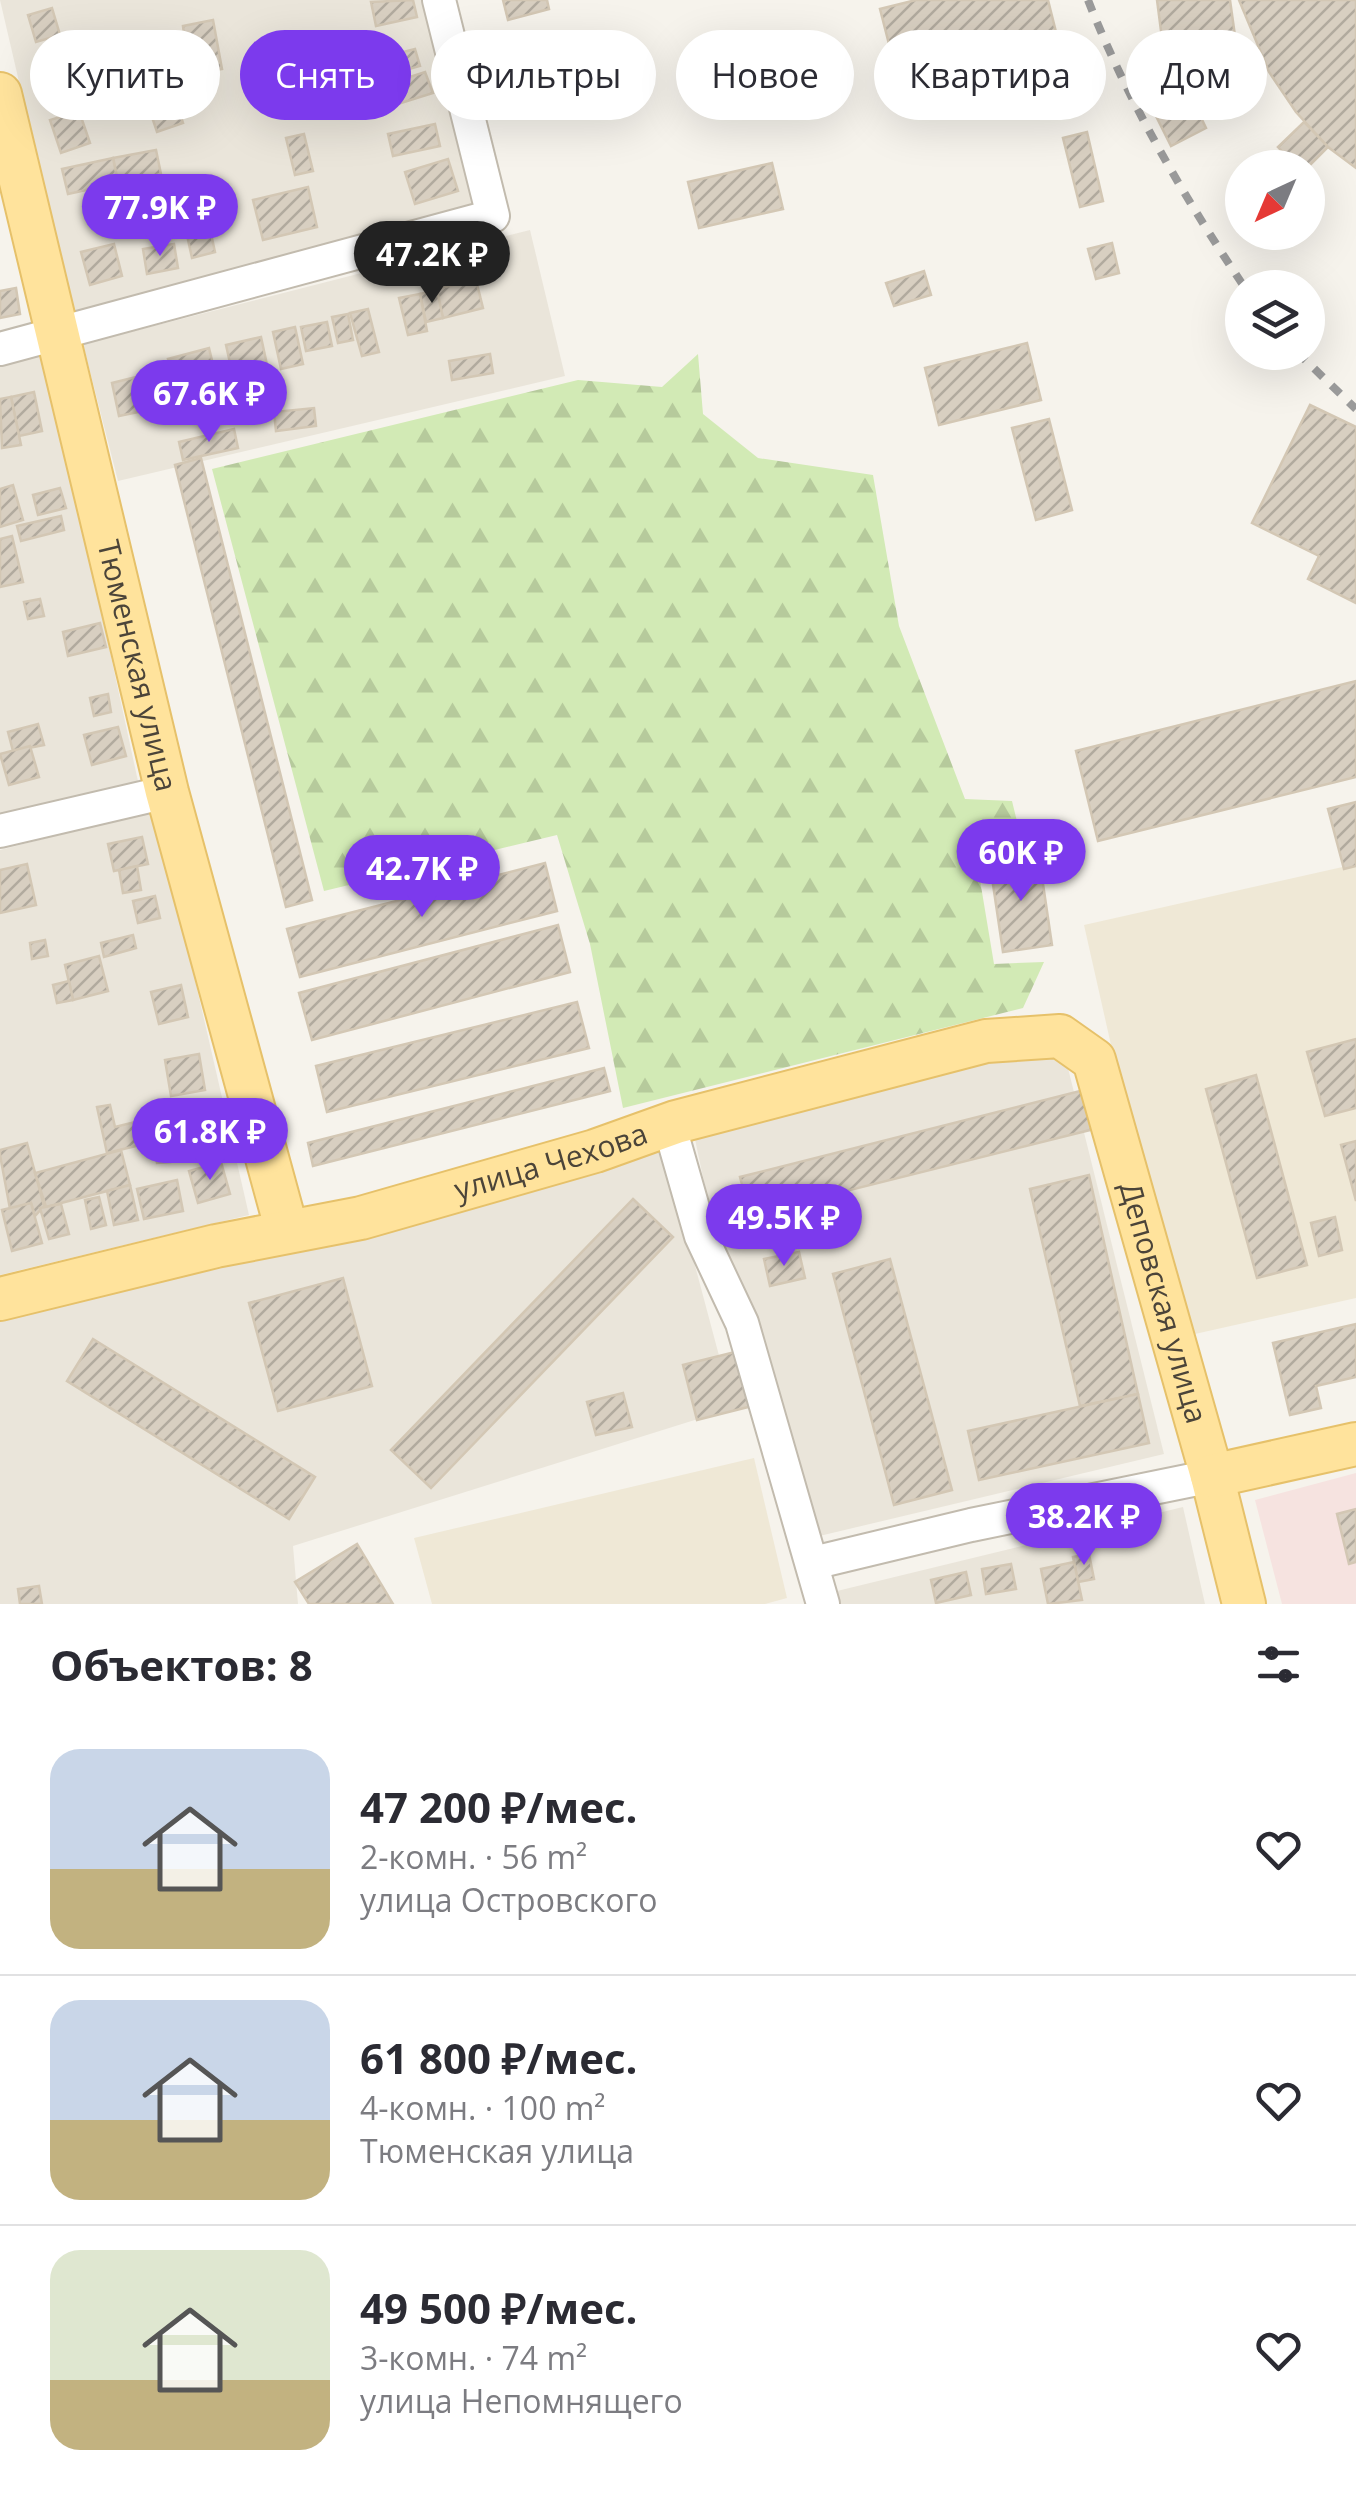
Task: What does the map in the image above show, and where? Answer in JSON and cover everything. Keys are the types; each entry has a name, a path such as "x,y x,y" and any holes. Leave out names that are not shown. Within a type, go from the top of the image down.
{"main road":[{"name":"Тюменская улица","path":"0,94 166,792 287,1232"},
{"name":"улица Чехова","path":"0,1299 362,1218 594,1151 676,1122 986,1041 1060,1036 1094,1060"},
{"name":"Деповская улица","path":"1094,1060 1212,1476 1244,1604"},
{"path":"1212,1476 1356,1444"}],"street":[{"path":"0,349 493,216 439,0"},
{"path":"0,830 166,792"},
{"path":"676,1122 673,1138 701,1236 742,1324 823,1604"},
{"path":"813,1564 971,1525 1212,1476"}],"shaded area":[{"path":"0,0 423,0 431,33 431,120 452,120 475,213 74,318"},
{"path":"530,230 565,376 118,481 83,344"},
{"path":"44,347 139,786 0,818 0,359"},
{"path":"156,810 249,1215 0,1275 0,850"},
{"path":"1356,864 1356,1298 1177,1338 1084,925"},
{"path":"1060,1036 1164,1454 811,1538 720,1258 692,1125"},
{"path":"662,1142 733,1408 293,1546 298,1604 0,1604 0,1310"},
{"path":"754,1458 787,1598 765,1604 432,1604 414,1538"},
{"path":"1356,1473 1356,1604 1282,1604 1255,1500"},
{"path":"1183,1507 1205,1604 840,1604 837,1591"}],"green space":[{"path":"698,354 703,414 758,458 873,475 899,626 965,799 1012,801 1024,850 976,856 994,964 1044,962 1023,1008 623,1108 590,944 557,835 324,891 212,469 578,380 662,387"}],"building":[{"path":"413,0 417,17 376,26 371,2"},
{"path":"503,0 547,0 549,9 508,20"},
{"path":"916,0 1048,0 1056,30 885,30 880,9"},
{"path":"1157,0 1230,0 1234,30 1161,30"},
{"path":"1239,0 1356,0 1356,168 1328,147 1296,112 1267,67 1267,30 1252,30"},
{"path":"52,8 59,30 32,30 28,15"},
{"path":"213,20 215,30 184,30 183,26"},
{"path":"415,49 420,66 411,68 411,50"},
{"path":"425,72 431,94 411,100 411,77"},
{"path":"50,120 82,120 90,143 61,153"},
{"path":"153,120 182,120 183,123 157,132"},
{"path":"1158,120 1202,120 1206,128 1171,146"},
{"path":"1304,122 1328,147 1281,150 1278,147"},
{"path":"435,124 440,146 393,156 388,134"},
{"path":"1087,132 1103,201 1080,207 1063,138"},
{"path":"304,134 313,171 295,175 286,138"},
{"path":"156,150 161,174 118,183 113,158"},
{"path":"113,158 118,183 68,194 62,169"},
{"path":"448,159 458,191 415,204 405,172"},
{"path":"772,163 783,209 699,228 688,182"},
{"path":"308,187 317,227 263,240 253,200"},
{"path":"208,220 215,252 192,258 185,226"},
{"path":"1112,243 1119,273 1096,279 1088,249"},
{"path":"114,244 122,276 90,285 81,252"},
{"path":"174,244 178,268 147,274 143,249"},
{"path":"924,271 931,295 894,306 886,283"},
{"path":"476,280 483,308 443,318 436,289"},
{"path":"16,288 20,314 0,318 0,291"},
{"path":"437,290 443,318 426,322 420,294"},
{"path":"420,294 427,331 408,335 399,298"},
{"path":"368,309 379,352 362,356 350,313"},
{"path":"348,314 353,340 338,343 332,317"},
{"path":"327,322 332,346 306,351 301,327"},
{"path":"295,327 303,364 281,369 273,332"},
{"path":"261,337 269,374 234,381 226,345"},
{"path":"1027,343 1041,400 939,425 925,368"},
{"path":"209,348 217,381 177,392 168,359"},
{"path":"490,354 493,373 452,380 449,361"},
{"path":"136,377 143,411 119,416 112,383"},
{"path":"34,392 42,431 19,436 11,397"},
{"path":"11,397 21,445 2,448 0,399"},
{"path":"1310,405 1356,427 1356,603 1308,579 1319,556 1252,523"},
{"path":"314,408 316,426 276,431 274,412"},
{"path":"1049,419 1072,510 1036,520 1012,428"},
{"path":"234,429 238,448 183,460 179,442"},
{"path":"201,458 312,900 286,907 175,465"},
{"path":"13,485 23,520 0,527 0,489"},
{"path":"60,488 66,508 38,515 33,495"},
{"path":"61,516 64,530 21,541 17,526"},
{"path":"12,536 23,582 0,587 0,539"},
{"path":"40,599 44,616 28,619 24,602"},
{"path":"100,623 106,647 68,656 63,632"},
{"path":"1356,681 1356,777 1098,841 1076,751"},
{"path":"108,694 111,712 94,716 90,698"},
{"path":"38,724 44,745 13,751 8,732"},
{"path":"118,727 126,756 92,765 84,735"},
{"path":"30,746 39,777 9,785 0,754"},
{"path":"1356,802 1356,866 1344,869 1328,809"},
{"path":"142,837 148,864 114,871 108,844"},
{"path":"1039,857 1052,945 1003,952 990,864"},
{"path":"545,863 557,911 300,977 287,929"},
{"path":"27,864 36,905 0,913 0,870"},
{"path":"137,866 141,890 123,893 119,870"},
{"path":"155,896 160,918 138,923 133,901"},
{"path":"558,925 570,972 312,1040 299,993"},
{"path":"133,935 136,948 104,957 101,943"},
{"path":"45,940 48,956 32,959 30,943"},
{"path":"99,956 108,991 73,1000 65,965"},
{"path":"69,981 73,1000 57,1003 53,985"},
{"path":"181,985 188,1017 159,1024 151,992"},
{"path":"577,1002 589,1048 327,1112 316,1066"},
{"path":"1356,1039 1356,1108 1325,1116 1307,1052"},
{"path":"199,1054 205,1090 171,1096 165,1060"},
{"path":"604,1068 610,1091 313,1166 308,1143"},
{"path":"1256,1075 1307,1265 1257,1278 1206,1089"},
{"path":"1084,1090 1094,1129 750,1215 740,1177"},
{"path":"110,1105 115,1127 135,1122 140,1145 107,1153 97,1107"},
{"path":"166,1129 170,1162 157,1163 152,1131"},
{"path":"209,1135 212,1151 192,1155 189,1139"},
{"path":"1356,1141 1356,1201 1341,1145"},
{"path":"27,1143 44,1206 35,1216 31,1203 10,1209 0,1155 0,1150"},
{"path":"121,1150 130,1185 46,1207 35,1173"},
{"path":"221,1162 230,1194 198,1203 189,1171"},
{"path":"1089,1175 1138,1394 1080,1406 1030,1189"},
{"path":"177,1180 183,1211 144,1219 137,1189"},
{"path":"130,1185 138,1220 114,1225 107,1191"},
{"path":"99,1197 106,1225 91,1229 85,1200"},
{"path":"633,1199 673,1237 431,1488 391,1450"},
{"path":"31,1203 42,1243 12,1251 2,1210"},
{"path":"61,1204 69,1234 49,1239 40,1208"},
{"path":"1335,1217 1342,1250 1319,1256 1311,1223"},
{"path":"799,1252 805,1278 770,1286 764,1259"},
{"path":"890,1259 952,1490 894,1505 833,1274"},
{"path":"343,1278 372,1386 278,1411 249,1303"},
{"path":"1356,1324 1356,1377 1316,1386 1321,1408 1290,1415 1273,1343"},
{"path":"93,1339 315,1477 289,1519 67,1381"},
{"path":"739,1351 752,1406 697,1420 683,1365"},
{"path":"623,1393 632,1427 596,1435 587,1402"},
{"path":"1138,1394 1149,1443 979,1480 968,1431"},
{"path":"1356,1509 1356,1562 1349,1564 1337,1514"},
{"path":"357,1544 393,1604 309,1604 295,1582"},
{"path":"1089,1554 1094,1579 1078,1582 1073,1557"},
{"path":"1074,1562 1082,1600 1048,1604 1041,1569"},
{"path":"1011,1564 1016,1589 986,1594 982,1569"},
{"path":"966,1572 971,1595 936,1603 931,1580"},
{"path":"39,1586 42,1604 20,1604 18,1589"}],"railway":[{"path":"1088,0 1159,148 1233,270"},
{"path":"1316,370 1356,409"}]}
